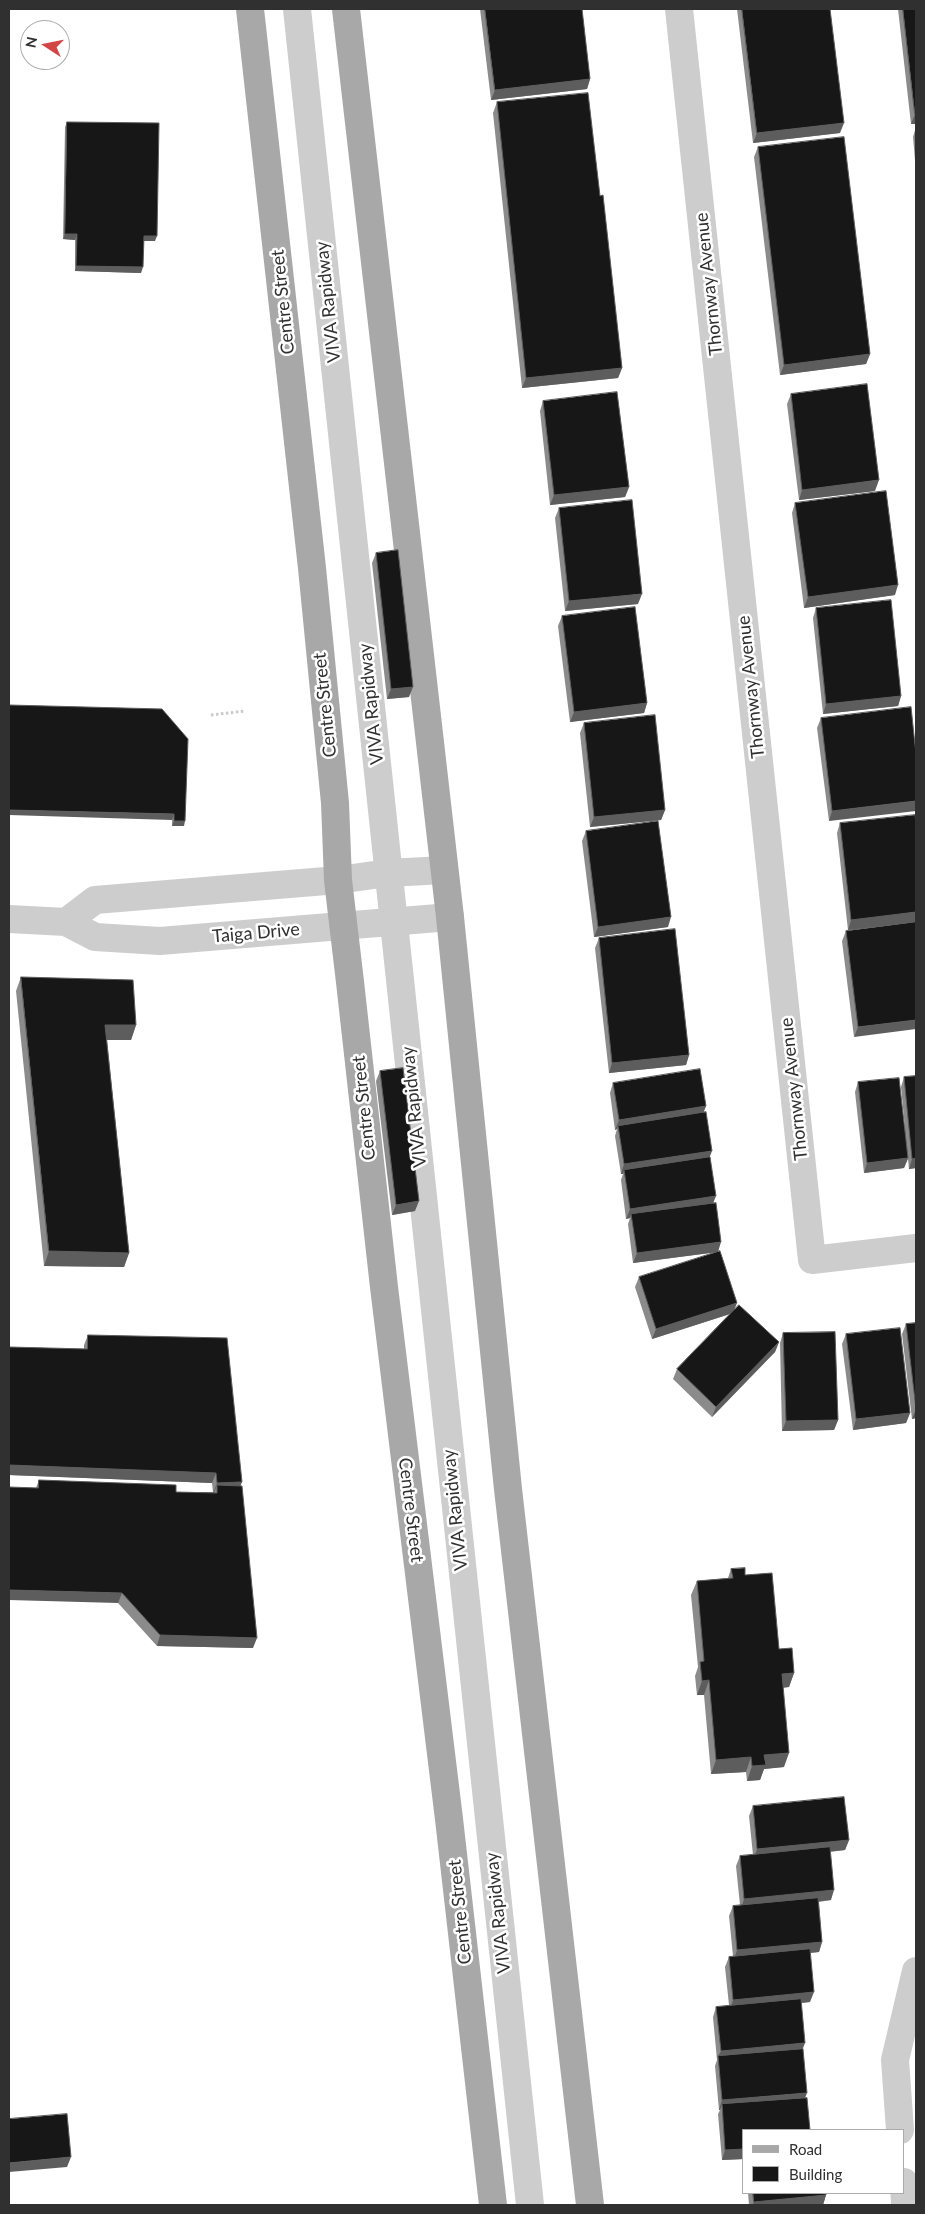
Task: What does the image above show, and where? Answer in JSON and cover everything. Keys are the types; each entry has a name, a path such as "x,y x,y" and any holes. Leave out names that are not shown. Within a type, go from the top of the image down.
{"main road":[{"name":"Centre Street","path":"250,9 314,587 335,803 338,880 384,1287 449,1819 493,2205"},
{"path":"346,9 450,918 508,1489 590,2205"}],"street":[{"name":"VIVA Rapidway","path":"297,9 530,2205"},
{"name":"Thornway Avenue","path":"680,9 812,1260 916,1248"},
{"path":"66,922 95,900 338,880 388,873 444,870"},
{"name":"Taiga Drive","path":"9,920 66,922 95,937 160,941 450,918"},
{"path":"900,2129 896,2060 916,1971"}],"path":[{"path":"211,715 245,711"}],"building":[{"path":"485,9 582,9 590,79 495,90"},
{"path":"742,9 830,9 844,123 757,133"},
{"path":"903,9 916,9 916,114 915,114"},
{"path":"588,93 600,196 603,195 622,368 526,378 497,102"},
{"path":"67,122 159,123 157,236 144,236 143,267 76,266 77,234 65,234"},
{"path":"844,137 870,354 784,365 758,147"},
{"path":"867,384 879,480 802,490 791,394"},
{"path":"617,392 629,487 554,495 543,401"},
{"path":"886,491 898,585 808,597 795,503"},
{"path":"632,500 642,594 569,601 559,508"},
{"path":"398,550 413,687 391,689 376,553"},
{"path":"891,600 901,696 826,704 816,608"},
{"path":"635,607 647,703 574,712 562,616"},
{"path":"9,705 162,709 188,739 185,821 174,821 174,814 9,810"},
{"path":"911,707 916,754 916,801 832,811 821,718"},
{"path":"655,715 665,810 594,817 584,723"},
{"path":"915,815 916,912 851,920 840,823"},
{"path":"658,821 671,917 598,927 586,831"},
{"path":"916,922 916,1020 858,1027 846,931"},
{"path":"675,929 689,1055 612,1063 599,938"},
{"path":"21,977 133,980 136,1025 105,1025 129,1253 49,1251"},
{"path":"403,1068 419,1201 396,1205 380,1071"},
{"path":"700,1069 706,1106 619,1120 613,1083"},
{"path":"916,1076 916,1158 912,1159 904,1077"},
{"path":"899,1078 908,1158 867,1163 858,1082"},
{"path":"706,1112 712,1151 624,1164 618,1126"},
{"path":"710,1157 716,1196 630,1209 624,1170"},
{"path":"716,1203 721,1242 637,1253 631,1214"},
{"path":"720,1251 737,1303 656,1329 639,1277"},
{"path":"739,1305 779,1342 716,1407 677,1369"},
{"path":"916,1323 916,1409 906,1324"},
{"path":"900,1328 910,1413 856,1419 846,1334"},
{"path":"835,1332 838,1420 786,1421 783,1333"},
{"path":"88,1335 227,1338 242,1482 217,1483 216,1473 9,1465 9,1347 87,1349"},
{"path":"39,1480 176,1485 176,1492 217,1493 217,1485 242,1486 257,1638 160,1635 122,1593 9,1590 9,1487 38,1488"},
{"path":"745,1568 745,1575 772,1573 779,1649 792,1648 794,1673 782,1674 789,1753 764,1755 766,1765 752,1766 751,1757 716,1760 709,1680 702,1681 700,1662 704,1661 697,1581 733,1578 731,1569"},
{"path":"844,1797 849,1840 757,1849 753,1806"},
{"path":"830,1847 834,1890 744,1899 740,1856"},
{"path":"818,1898 822,1942 737,1950 733,1906"},
{"path":"810,1949 814,1992 733,2000 729,1957"},
{"path":"801,1999 805,2043 721,2051 716,2007"},
{"path":"803,2049 807,2093 722,2100 718,2056"},
{"path":"807,2098 810,2129 742,2129 742,2149 725,2150 722,2104"},
{"path":"67,2114 71,2157 9,2163 9,2119"},
{"path":"753,2194 826,2194 826,2195 754,2202"}]}
